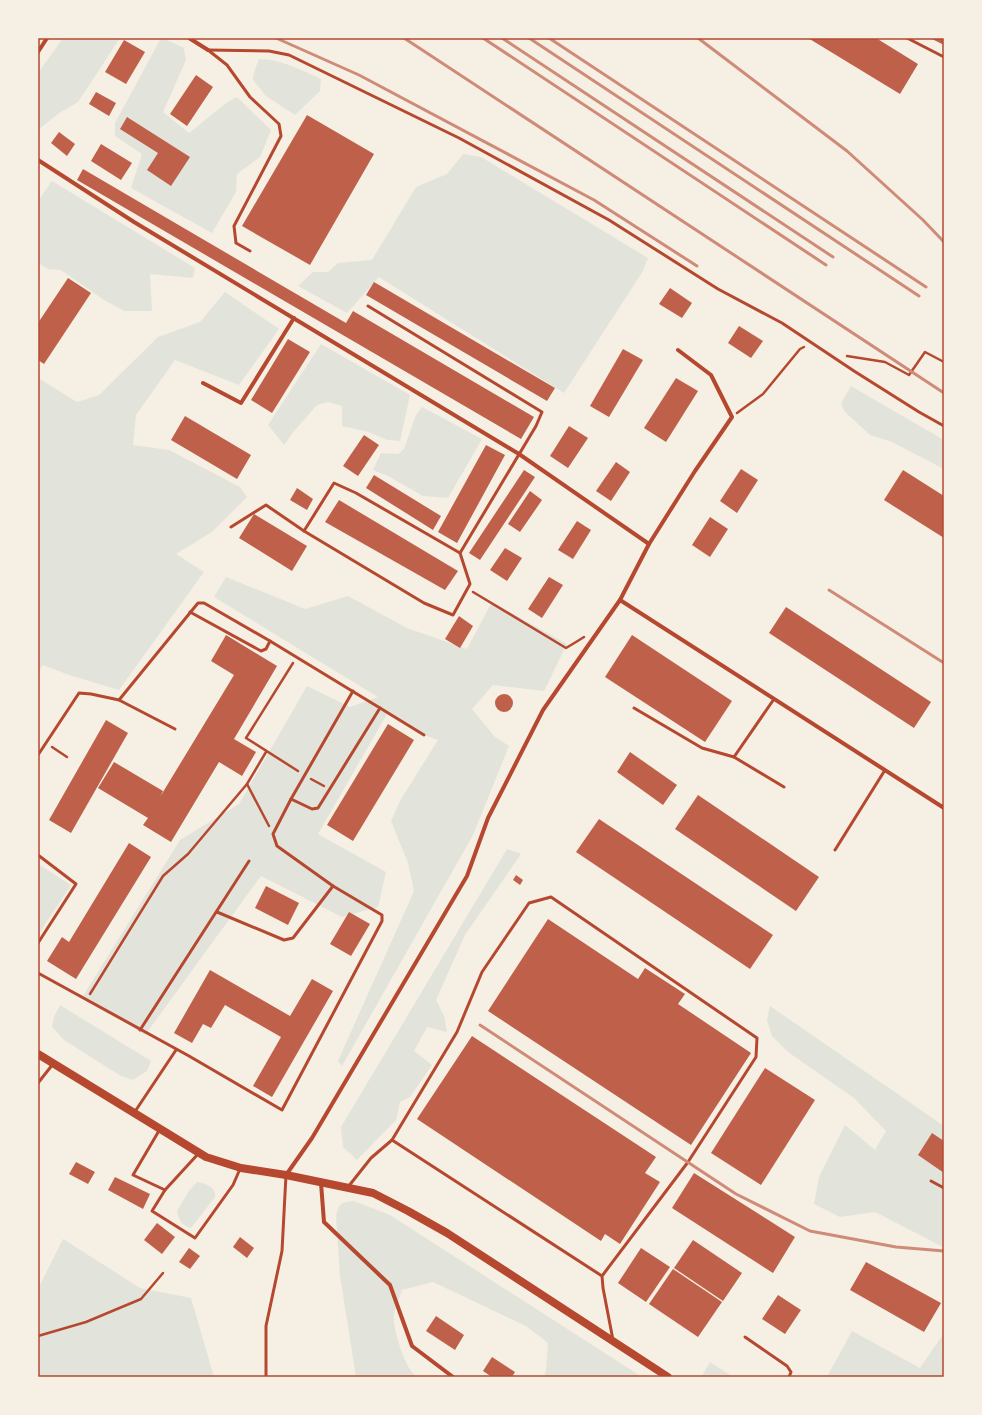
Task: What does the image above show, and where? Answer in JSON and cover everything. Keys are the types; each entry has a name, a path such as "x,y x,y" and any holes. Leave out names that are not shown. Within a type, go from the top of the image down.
{"main road":[{"path":"38,1054 206,1157 241,1168 286,1175 373,1193 454,1237 668,1377"}],"street":[{"path":"38,52 47,38"},
{"path":"189,38 208,50"},
{"path":"38,160 134,222 519,454 648,544"},
{"path":"203,383 242,403 294,318"},
{"path":"286,1175 312,1138 467,876 488,818 542,710 620,600 648,544 732,417 711,374 678,350"},
{"path":"620,600 944,808"},
{"path":"321,1183 324,1222 390,1285 412,1346 452,1377"}],"lane":[{"path":"41,38 44,44"},
{"path":"907,38 944,57"},
{"path":"208,50 227,65 250,97 279,124 281,136 234,226 236,243 250,251"},
{"path":"208,50 269,51 289,55 459,138 609,220 718,289 782,324 919,412 944,426"},
{"path":"368,306 542,412 536,426 460,553"},
{"path":"230,527 266,505 304,531 424,603 453,615 470,584 460,553 356,493 334,482 304,531"},
{"path":"119,700 190,612 198,603 204,603 270,641 424,735"},
{"path":"190,612 261,651 266,649 270,641"},
{"path":"38,973 282,1110 382,921 382,914 333,886 277,846 273,834 291,799 353,691"},
{"path":"38,755 79,693 119,700 175,729"},
{"path":"734,757 774,699"},
{"path":"291,799 312,809 318,808 380,708"},
{"path":"634,708 702,748 734,757 784,787"},
{"path":"835,850 885,770"},
{"path":"38,855 76,884 38,943"},
{"path":"140,1030 249,861"},
{"path":"217,912 284,940 294,938 333,886"},
{"path":"347,1188 371,1158 392,1140 457,1032 482,972 529,903 551,897 757,1038 756,1057 748,1070 688,1162 602,1276 613,1341"},
{"path":"133,1113 176,1050"},
{"path":"38,1083 53,1064"},
{"path":"160,1129 134,1175 165,1190"},
{"path":"392,1140 602,1276"},
{"path":"199,1152 165,1190 152,1211 195,1238 233,1185 241,1168"},
{"path":"266,1377 266,1326 282,1251 286,1175"},
{"path":"931,1181 944,1188"},
{"path":"745,1337 787,1366 791,1372 789,1377"}],"path":[{"path":"468,588 566,648 588,633"},
{"path":"296,657 246,738 266,752 330,790"},
{"path":"46,743 67,757"},
{"path":"86,1000 163,876 188,854 247,784 266,752"},
{"path":"247,784 273,834"},
{"path":"38,1336 86,1322 141,1299 163,1273"}],"shaded area":[{"path":"63,38 120,38 78,102 59,113 38,130 38,73"},
{"path":"161,38 184,48 186,60 163,112 189,133 226,103 237,97 271,130 260,157 237,174 236,192 212,233 131,188 142,154 115,136 115,123"},
{"path":"259,59 267,59 283,63 321,79 320,91 295,115 266,96 253,80 254,72"},
{"path":"463,154 481,157 648,258 643,271 564,393 379,277 347,313 298,286 313,272 328,272 338,263 372,260 416,187 447,174"},
{"path":"52,181 195,268 193,278 150,274 152,311 124,311 104,300 61,270 48,269 38,263 38,201"},
{"path":"225,292 279,329 239,385 175,360 136,415 133,445 169,450 240,487 247,497 212,532 176,554 204,572 119,690 69,675 43,665 38,673 38,378 77,402 99,395 158,337 200,322"},
{"path":"321,344 410,395 400,441 388,440 368,432 342,426 342,406 328,402 317,405 284,445 268,425"},
{"path":"851,386 944,440 944,469 892,442 870,435 844,411 841,403"},
{"path":"422,407 482,439 448,498 423,496 390,477 373,470 381,453 398,454 404,449 416,415"},
{"path":"226,577 305,609 348,596 407,628 467,649 492,602 567,644 544,691 493,685 472,709 495,737 509,746 473,835 342,1066 338,1061 414,891 408,863 391,821 401,799 438,740 424,735 406,722 387,714 318,834 386,872 378,907 342,917 261,876 145,1035 83,996 180,840 239,804 307,686 350,707 378,697 214,597"},
{"path":"507,849 521,854 465,935 436,1000 444,1016 447,1032 427,1027 414,1051 432,1065 410,1097 400,1102 396,1120 357,1160 343,1147 341,1127"},
{"path":"38,864 71,885 38,935"},
{"path":"60,1005 151,1061 147,1071 133,1080 121,1076 64,1040 52,1027 54,1017"},
{"path":"770,1006 944,1126 944,1246 941,1246 875,1212 840,1217 814,1204 819,1177 845,1125 875,1150 886,1131 854,1098 788,1052 772,1036 767,1020"},
{"path":"197,1182 203,1183 212,1188 215,1197 191,1228 185,1226 181,1222 177,1211 189,1191"},
{"path":"354,1201 390,1215 642,1377 544,1377 548,1343 526,1326 433,1282 402,1290 394,1314 395,1328 400,1348 412,1373 417,1377 356,1377 340,1276 336,1216 338,1208 342,1204"},
{"path":"63,1239 140,1288 191,1298 214,1377 38,1377 38,1289"},
{"path":"852,1331 920,1368 944,1333 944,1377 827,1377"},
{"path":"710,1362 733,1377 703,1377 702,1376"}],"building":[{"path":"808,38 876,38 918,64 900,94"},
{"path":"930,38 944,38 944,45"},
{"path":"124,40 145,52 126,84 105,72"},
{"path":"196,75 213,87 187,126 170,114"},
{"path":"96,92 116,103 109,116 89,104"},
{"path":"307,115 374,154 310,265 242,226"},
{"path":"127,117 190,157 171,186 147,170 158,153 120,129"},
{"path":"59,132 75,144 67,156 51,143"},
{"path":"101,144 132,163 121,180 91,161"},
{"path":"83,169 346,323 353,311 534,417 521,439 77,180"},
{"path":"68,278 91,293 44,364 38,360 38,323"},
{"path":"374,282 555,388 547,401 366,295"},
{"path":"670,288 692,303 682,318 659,304"},
{"path":"739,326 763,341 751,358 728,343"},
{"path":"288,339 310,352 272,413 251,400"},
{"path":"623,349 643,360 609,417 590,406"},
{"path":"676,378 698,391 666,442 644,428"},
{"path":"185,416 251,455 237,479 171,440"},
{"path":"569,426 588,438 568,468 550,456"},
{"path":"364,435 379,445 358,476 343,466"},
{"path":"486,445 505,455 457,543 438,532"},
{"path":"616,462 630,472 611,501 596,491"},
{"path":"741,469 758,480 737,513 720,501"},
{"path":"524,470 535,477 480,560 469,553"},
{"path":"903,470 944,496 944,538 884,500"},
{"path":"374,475 441,516 433,530 366,488"},
{"path":"297,488 313,499 307,510 290,500"},
{"path":"530,491 542,500 520,532 508,524"},
{"path":"339,500 458,571 445,590 325,522"},
{"path":"254,514 307,546 292,571 239,538"},
{"path":"710,517 728,529 710,557 692,545"},
{"path":"577,521 591,530 573,559 558,550"},
{"path":"505,548 522,558 507,581 490,570"},
{"path":"549,577 563,585 542,618 528,609"},
{"path":"786,607 931,702 914,728 769,633"},
{"path":"459,616 473,626 460,648 445,639"},
{"path":"226,635 277,666 234,739 256,752 242,776 219,762 171,842 143,825 148,818 98,788 114,762 163,791 160,797 234,675 211,661"},
{"path":"632,635 732,701 705,742 605,677"},
{"path":"504,694 510,697 513,703 510,709 504,712 498,709 495,703 498,697"},
{"path":"106,720 128,733 71,833 49,820"},
{"path":"388,724 414,740 353,841 327,825"},
{"path":"630,752 677,785 663,805 617,772"},
{"path":"698,795 819,877 796,911 675,829"},
{"path":"599,819 773,935 750,969 576,852"},
{"path":"129,843 151,857 76,979 47,961 62,937 69,942"},
{"path":"516,875 523,880 520,885 513,880"},
{"path":"266,886 299,903 288,925 255,908"},
{"path":"349,912 370,924 351,956 330,944"},
{"path":"548,919 638,979 645,968 685,994 678,1004 751,1053 691,1145 488,1011"},
{"path":"210,970 290,1016 312,979 333,991 272,1097 253,1086 281,1037 225,1005 211,1028 203,1024 192,1043 174,1033"},
{"path":"472,1036 656,1157 645,1173 660,1182 620,1244 605,1234 601,1241 417,1119"},
{"path":"765,1068 815,1100 761,1185 711,1153"},
{"path":"932,1133 944,1141 944,1173 918,1155"},
{"path":"76,1162 95,1172 88,1184 69,1174"},
{"path":"694,1173 795,1237 773,1273 672,1208"},
{"path":"115,1177 150,1194 143,1209 108,1190"},
{"path":"157,1223 175,1237 162,1254 144,1240"},
{"path":"240,1237 254,1248 247,1258 233,1247"},
{"path":"693,1240 742,1273 723,1301 674,1268"},
{"path":"189,1248 200,1256 190,1269 179,1262"},
{"path":"641,1248 670,1267 646,1302 618,1283"},
{"path":"866,1262 941,1303 924,1332 850,1290"},
{"path":"673,1269 722,1302 698,1337 649,1304"},
{"path":"778,1295 801,1310 785,1334 762,1319"},
{"path":"436,1316 464,1335 455,1350 426,1331"},
{"path":"492,1357 515,1372 512,1377 492,1377 483,1371"}],"railway":[{"path":"276,38 359,75 594,200 697,266"},
{"path":"404,38 944,393"},
{"path":"483,38 826,265"},
{"path":"502,38 833,257"},
{"path":"529,38 919,296"},
{"path":"549,38 926,287"},
{"path":"698,38 847,151 923,220 944,242"},
{"path":"829,590 944,663"},
{"path":"480,1025 736,1194 810,1231 896,1247 944,1251"}]}
